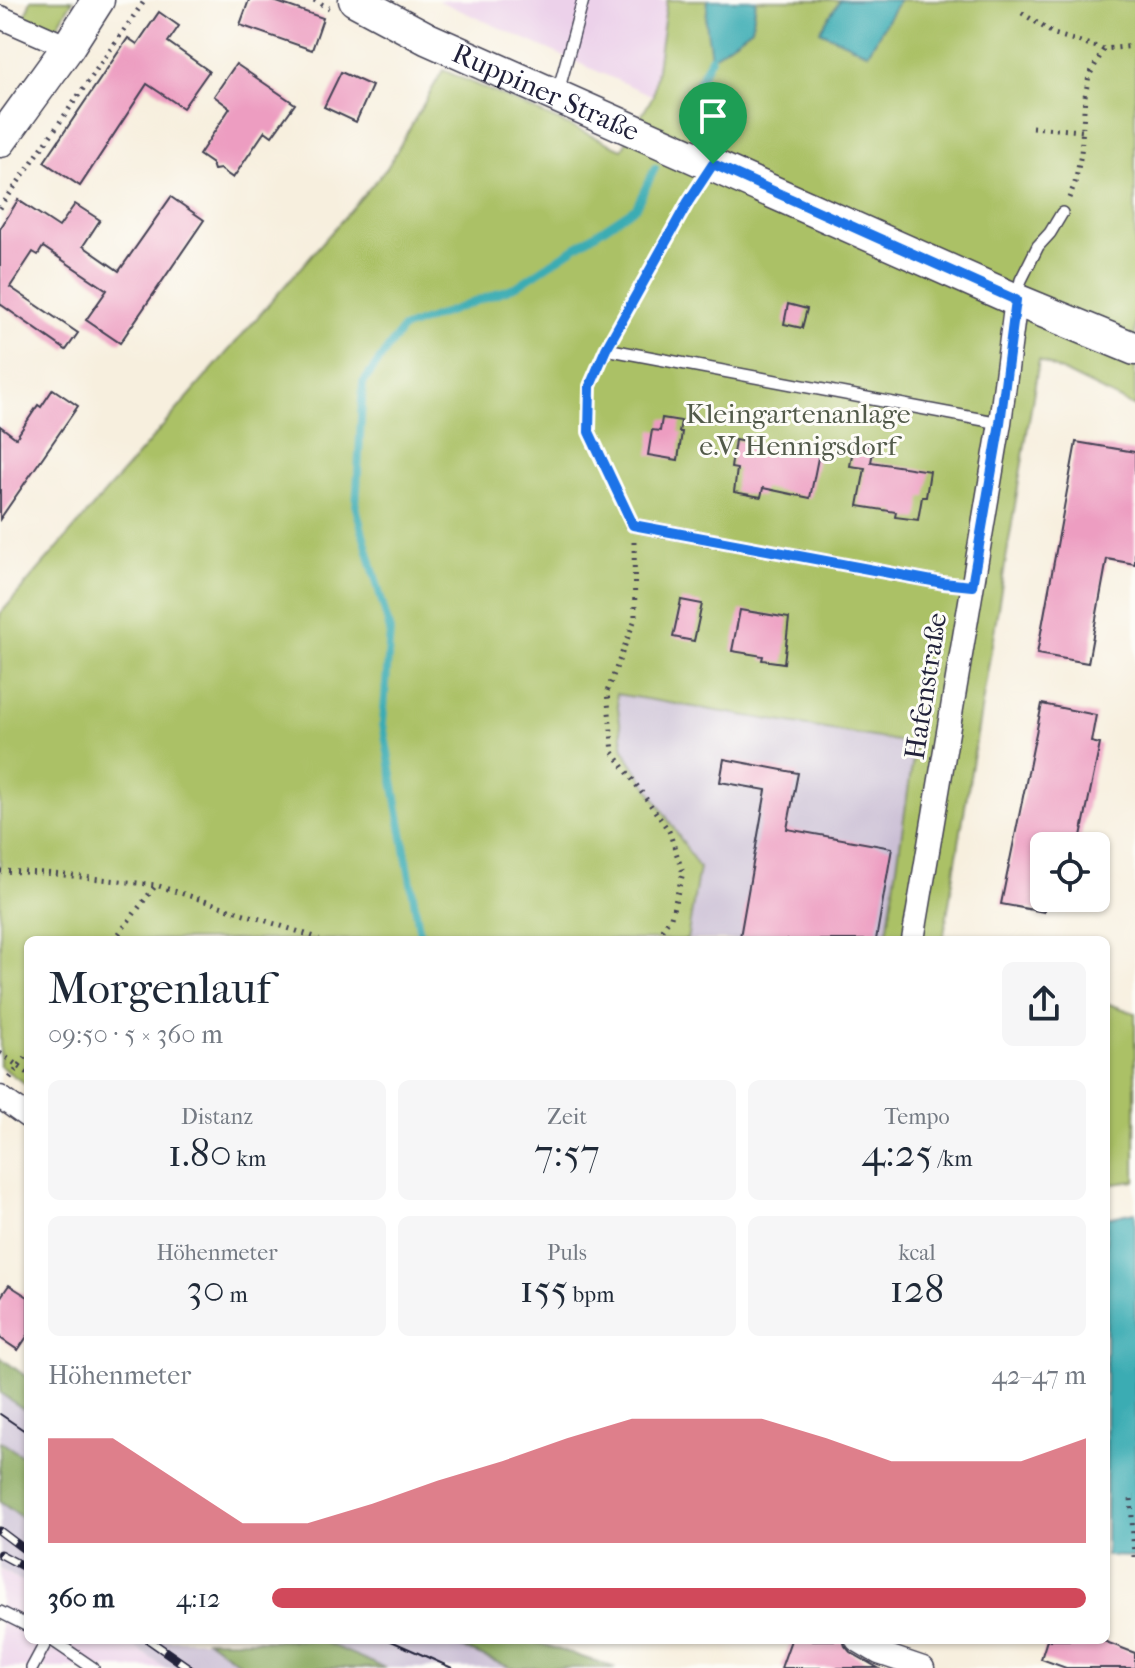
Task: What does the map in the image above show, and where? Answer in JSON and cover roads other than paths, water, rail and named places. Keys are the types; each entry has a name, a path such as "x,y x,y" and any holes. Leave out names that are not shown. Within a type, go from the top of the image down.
{"main road":[{"path":"0,141 98,0"},
{"name":"Ruppiner Straße","path":"355,0 428,39 557,97 1016,300 1135,349"}],"street":[{"path":"0,17 68,47"},
{"name":"Hafenstraße","path":"914,936 1000,423 1016,300"},
{"path":"3,1090 24,1113"},
{"path":"864,1644 879,1653 923,1668"}],"lane":[{"path":"557,97 583,0"},
{"path":"1016,300 1021,280 1038,246 1062,213"},
{"path":"606,349 1000,423"},
{"path":"633,525 972,586"},
{"path":"0,1612 24,1624"},
{"path":"32,1668 47,1644"},
{"path":"55,1644 93,1668"}],"water":[{"path":"708,0 756,0 752,28 711,58 706,22"},
{"path":"840,0 899,0 868,53 820,31"},
{"path":"1135,1212 1135,1560 1134,1557 1110,1556 1110,1217"}],"waterway":[{"path":"683,113 711,58"},
{"path":"420,936 383,724 390,631 356,508 363,383 402,329 517,286 636,207 655,168"}],"tram line":[{"path":"0,1414 24,1430"},
{"path":"398,1644 452,1668"}],"railway":[{"path":"0,1531 24,1549"},
{"path":"0,1554 24,1567"},
{"path":"155,1644 189,1668"}],"park label":[{"name":"Kleingartenanlage e.V. Hennigsdorf","path":"798,429"}]}
